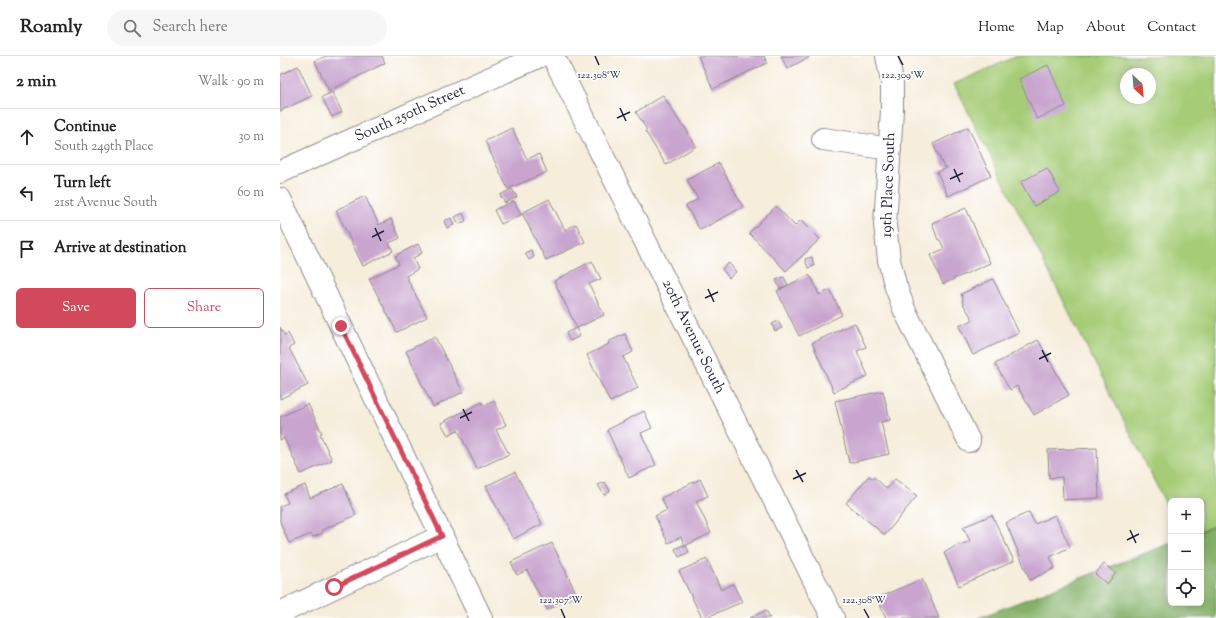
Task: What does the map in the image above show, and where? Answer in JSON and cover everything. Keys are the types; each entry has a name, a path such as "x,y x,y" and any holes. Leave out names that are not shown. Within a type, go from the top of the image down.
{"street":[{"name":"South 250th Street","path":"280,172 540,56"},
{"name":"20th Avenue South","path":"553,56 833,618"},
{"name":"19th Place South","path":"887,56 892,82 892,110 886,200 888,253 895,284 904,309 969,442"},
{"path":"823,139 890,149"},
{"path":"280,199 481,618"},
{"path":"280,613 442,536"}],"green space":[{"path":"1017,56 1216,56 1216,525 1204,530 1204,498 1168,498 1168,508 954,84"},
{"path":"1216,525 1216,618 978,618 1168,544 1168,606 1204,606 1204,530"}],"building":[{"path":"326,56 382,56 385,63 329,91 315,61"},
{"path":"698,56 764,56 767,63 713,89"},
{"path":"781,56 809,56 809,57 787,69"},
{"path":"1048,65 1066,106 1037,119 1019,79"},
{"path":"298,66 312,96 280,111 280,75"},
{"path":"332,92 342,112 332,117 322,97"},
{"path":"663,95 696,146 666,165 645,131 647,130 636,112"},
{"path":"968,127 991,176 948,196 937,172 947,168 946,166 944,167 933,144"},
{"path":"512,128 527,159 539,154 547,172 508,189 485,141"},
{"path":"719,163 743,207 700,230 686,206 698,199 687,180"},
{"path":"1047,168 1060,192 1034,206 1021,182"},
{"path":"512,189 517,197 505,203 500,195"},
{"path":"365,196 379,225 391,219 400,238 389,243 393,251 363,266 336,210"},
{"path":"549,199 565,230 576,224 585,242 546,260 522,213"},
{"path":"514,201 521,215 501,224 494,210"},
{"path":"776,206 795,226 801,220 820,239 786,271 749,233"},
{"path":"966,208 990,263 943,284 930,255 944,249 940,240 938,240 932,223"},
{"path":"463,213 466,221 459,224 455,217"},
{"path":"451,218 454,225 447,228 444,221"},
{"path":"418,244 422,253 413,258 418,269 406,276 427,317 397,332 369,279 399,264 395,256"},
{"path":"531,250 534,257 529,260 525,253"},
{"path":"812,257 814,266 808,268 805,259"},
{"path":"592,261 601,279 589,284 604,315 577,328 554,281"},
{"path":"729,263 736,272 729,278 722,269"},
{"path":"809,275 812,278 819,295 830,290 842,315 799,336 777,291"},
{"path":"784,277 788,285 780,289 776,280"},
{"path":"993,279 1019,333 973,355 959,326 973,320 962,302 963,299 961,294"},
{"path":"778,321 782,328 775,331 772,324"},
{"path":"855,323 866,347 857,351 868,376 834,392 812,343"},
{"path":"280,327 284,335 288,333 294,345 289,348 308,385 280,399"},
{"path":"576,328 580,336 570,341 566,333"},
{"path":"625,334 633,352 623,357 638,388 610,402 587,355 609,344 608,342"},
{"path":"435,337 463,392 433,407 406,351"},
{"path":"1038,340 1069,395 1034,415 1017,386 1010,390 995,364"},
{"path":"883,391 890,420 881,422 889,454 849,463 835,401"},
{"path":"494,401 506,425 496,430 509,454 477,469 458,430 448,435 441,423 482,402 484,406"},
{"path":"308,404 322,433 320,434 332,460 301,474 284,438 280,440 280,417"},
{"path":"644,411 652,428 641,433 656,465 629,478 607,430"},
{"path":"1097,448 1099,498 1063,500 1062,477 1049,478 1048,450"},
{"path":"515,472 542,524 513,539 486,486"},
{"path":"869,476 873,479 874,477 887,489 895,479 917,496 885,535 846,503"},
{"path":"700,479 708,496 696,501 711,533 685,546 681,537 668,543 655,516 667,510 661,498"},
{"path":"605,482 610,491 604,495 598,485"},
{"path":"343,484 356,515 322,530 323,533 313,537 311,534 289,543 280,522 280,506 288,503 284,494 305,485 310,498"},
{"path":"1029,512 1035,524 1055,515 1070,547 1050,557 1055,568 1030,580 1006,523"},
{"path":"992,515 1014,561 959,586 944,553 959,544 961,545 970,541 963,527"},
{"path":"552,543 577,595 547,610 527,570 517,575 511,562"},
{"path":"683,545 684,547 686,546 689,552 679,557 675,549"},
{"path":"707,559 721,590 733,584 742,602 702,618 679,571"},
{"path":"1104,564 1116,573 1107,584 1095,574"},
{"path":"922,579 939,618 886,618 877,598"},
{"path":"766,610 770,618 750,618"}],"route":[{"path":"334,587 442,536 341,326"}]}
